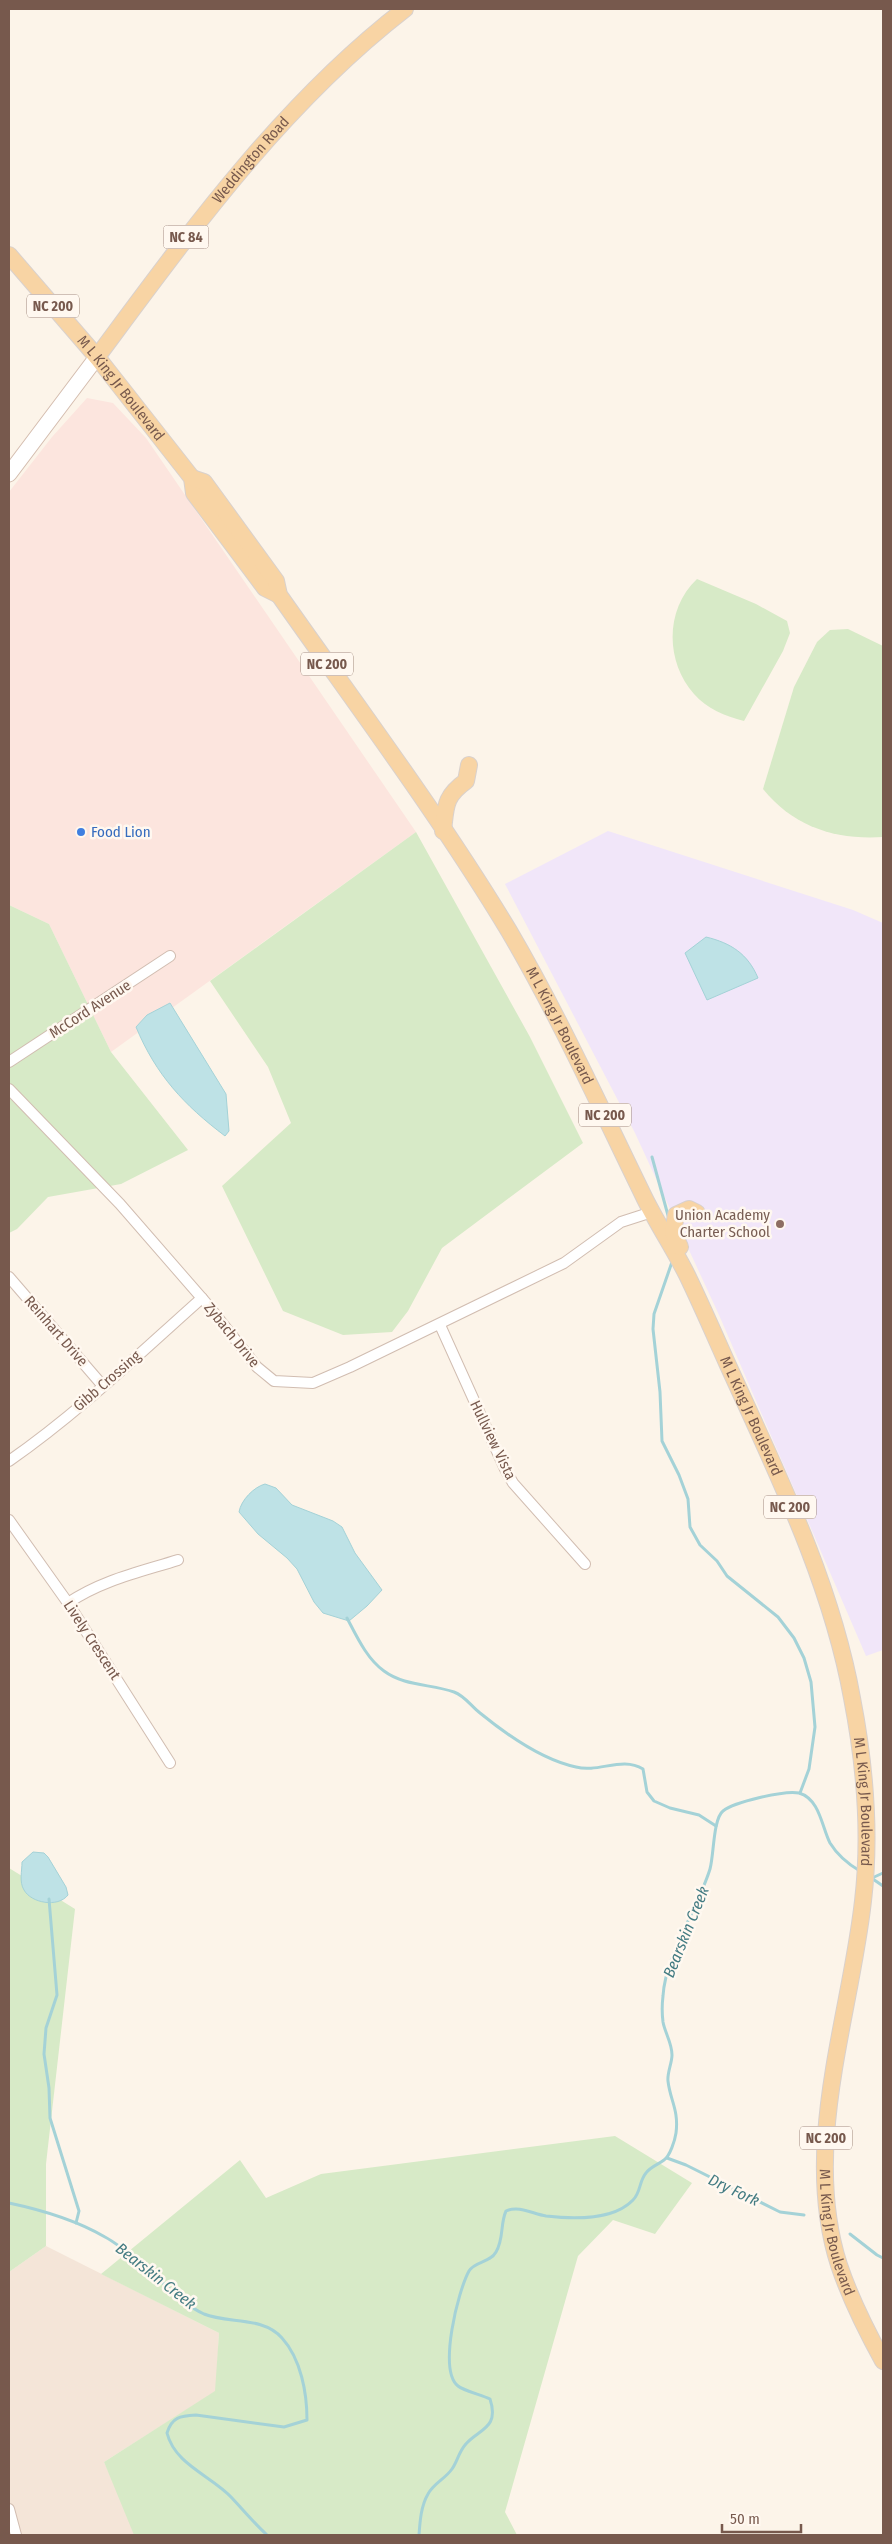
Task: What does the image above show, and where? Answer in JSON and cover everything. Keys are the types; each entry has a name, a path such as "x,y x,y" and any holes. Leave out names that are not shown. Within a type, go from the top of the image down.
{"main road":[{"name":"Weddington Road","path":"9,474 178,247 254,154 299,103 380,29 406,9"},
{"name":"M L King Jr Boulevard","path":"9,255 97,356 192,478 204,482 240,529 276,581 279,595 443,831 509,932 557,1018 652,1212 687,1275 773,1465 833,1619 851,1692 861,1750 866,1811 862,1907 831,2090 825,2165 828,2205 838,2262 856,2309 883,2361"},
{"path":"443,831 447,799 454,790 466,781 469,765"},
{"path":"697,1213 689,1209 676,1215 673,1232 761,1424 773,1465"}],"street":[{"name":"McCord Avenue","path":"9,1062 170,956"},
{"name":"Zybach Drive","path":"9,1089 120,1204 202,1298 256,1367 274,1381 313,1383 440,1325 564,1263 621,1222 652,1212"},
{"name":"Reinhart Drive","path":"9,1277 103,1386"},
{"name":"Gibb Crossing","path":"9,1461 34,1444 103,1386 202,1298"},
{"name":"Hullview Vista","path":"440,1325 513,1483 585,1564"},
{"name":"Lively Crescent","path":"9,1520 68,1602 170,1763"},
{"path":"68,1602 88,1589 106,1582 178,1560"},
{"path":"9,2509 16,2535"}],"shaded area":[{"path":"87,398 113,403 146,438 416,832 111,1052 49,924 9,905 9,492 52,437"},
{"name":"Union Academy Charter School","path":"608,831 853,910 883,923 883,1650 866,1656 719,1315 635,1133 505,884"},
{"path":"46,2246 219,2333 216,2391 104,2462 137,2535 9,2535 9,2272"}],"green space":[{"path":"697,579 756,604 787,621 790,633 783,651 744,721 723,714 699,699 684,681 678,666 674,651 674,620 686,591"},
{"path":"848,629 883,646 883,837 848,836 832,833 802,822 775,802 763,789 794,687 817,642 830,630"},
{"path":"416,832 530,1037 583,1143 442,1248 408,1311 392,1332 343,1335 283,1311 222,1186 291,1123 268,1067 210,981"},
{"path":"9,905 49,924 111,1052 188,1150 121,1184 48,1197 17,1229 9,1233"},
{"path":"9,1868 75,1909 46,2164 46,2246 9,2272"},
{"path":"615,2136 692,2183 655,2234 613,2220 578,2256 505,2512 517,2535 134,2535 104,2462 215,2391 219,2333 101,2274 240,2160 266,2198 321,2174"}],"water":[{"path":"706,937 731,946 738,951 749,962 758,978 707,1000 685,953"},
{"path":"170,1003 226,1094 229,1131 225,1136 184,1101 173,1088 153,1060 136,1027 147,1015"},
{"path":"265,1484 276,1488 292,1505 333,1521 342,1527 355,1553 382,1590 349,1621 323,1613 314,1602 297,1569 287,1558 258,1534 239,1512 242,1503 249,1495"},
{"path":"33,1852 44,1853 48,1857 66,1887 68,1895 64,1899 52,1903 38,1901 27,1894 22,1887 22,1862"}],"waterway":[{"path":"652,1157 669,1219"},
{"path":"672,1262 654,1314 653,1329 660,1392 662,1441 679,1475 688,1499 690,1527 700,1545 717,1561 727,1576 778,1617 794,1638 804,1658 811,1682 815,1727 809,1769 800,1793"},
{"path":"347,1618 367,1654 378,1666 392,1676 458,1694 513,1738 538,1753 563,1764 585,1768 619,1764 635,1765 643,1769 647,1792 654,1801 670,1808 699,1815 716,1826"},
{"name":"Bearskin Creek","path":"419,2535 422,2509 428,2494 452,2469 465,2445 490,2423 492,2417 490,2399 461,2388 452,2377 450,2348 455,2312 469,2271 475,2265 493,2256 496,2252 500,2242 506,2211 521,2209 546,2216 568,2218 592,2217 615,2212 633,2200 646,2173 666,2158 672,2148 677,2125 668,2081 672,2051 663,2019 662,2002 665,1981 676,1949 710,1869 717,1821 720,1815 723,1811 748,1801 783,1793 799,1793 812,1801 827,1837 836,1852 860,1871"},
{"name":"Bearskin Creek","path":"872,1878 883,1873"},
{"path":"870,1877 883,1886"},
{"path":"49,1899 57,1995 46,2028 44,2054 49,2088 50,2118 79,2211 76,2223"},
{"name":"Dry Fork","path":"667,2158 686,2165 780,2212 804,2215"},
{"name":"Bearskin Creek","path":"9,2203 58,2216 105,2237 127,2252 196,2310 213,2317 265,2326 274,2331 289,2346 302,2377 307,2420 284,2427 190,2415 177,2418 171,2424 167,2433 171,2444 178,2454 224,2490 267,2535"},
{"name":"Dry Fork","path":"850,2234 883,2258"}],"place":[{"name":"Food Lion","path":"81,832"},
{"name":"Union Academy Charter School","path":"780,1224"}]}
